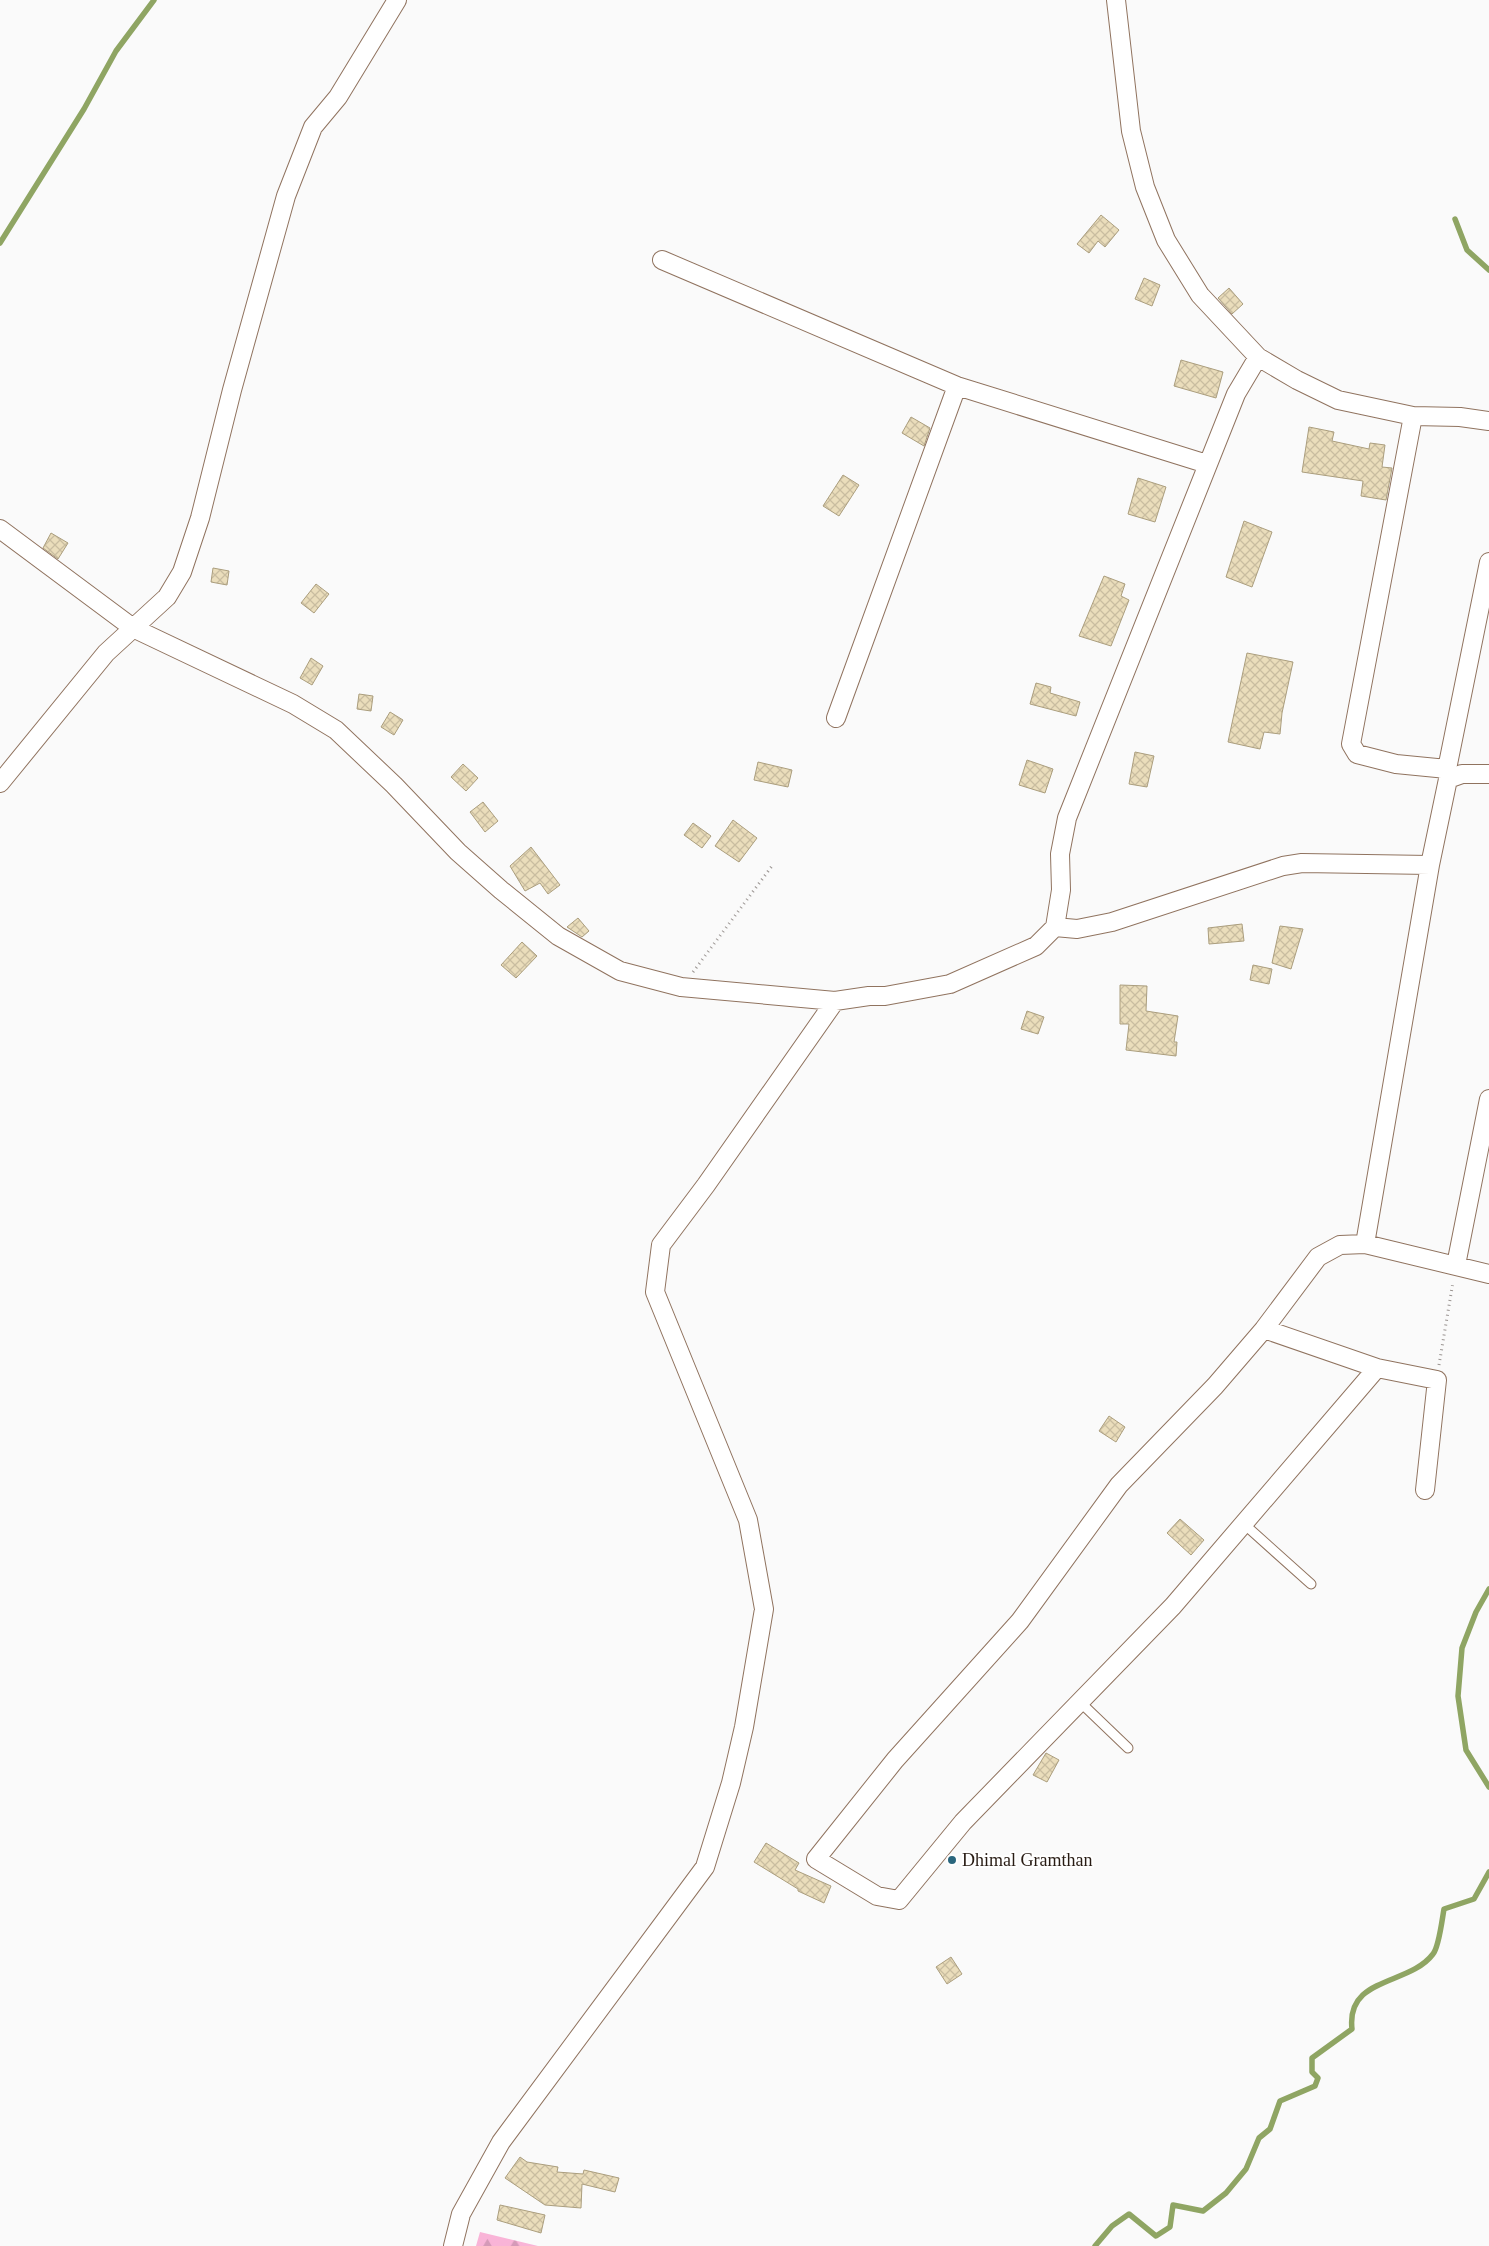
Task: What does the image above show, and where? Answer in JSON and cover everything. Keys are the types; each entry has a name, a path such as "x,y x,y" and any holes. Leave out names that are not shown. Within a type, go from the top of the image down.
{"street":[{"path":"0,783 106,654 167,597 182,572 200,518 232,390 286,196 313,127 338,97 397,0"},
{"path":"1116,0 1131,131 1145,187 1166,240 1200,295 1258,357 1297,380 1338,400 1413,416 1460,417 1489,421"},
{"path":"662,260 958,386 1207,464"},
{"path":"0,530 133,628 293,704 336,730 394,785 458,852 501,890 558,936 620,971 681,987 835,1001 869,996 885,996 950,984 1036,946 1056,927 1061,890 1060,854 1067,818 1236,394 1258,357"},
{"path":"836,718 958,386"},
{"path":"1413,416 1352,744 1357,754 1386,762 1448,774 1489,774"},
{"path":"1365,1244 1430,865 1489,562"},
{"path":"1056,927 1076,929 1112,922 1283,866 1302,863 1430,865"},
{"path":"453,2246 462,2214 501,2142 705,1867 732,1783 744,1727 764,1609 748,1520 656,1292 661,1245 706,1185 835,1001"},
{"path":"1456,1265 1489,1099"},
{"path":"1377,1368 1173,1606 963,1822 899,1900 877,1896 816,1860 895,1760 1020,1621 1118,1485 1215,1386 1264,1329 1318,1257 1340,1245 1365,1244 1489,1274"},
{"path":"1264,1329 1377,1368 1437,1380 1426,1490"}],"lane":[{"path":"1244,1524 1312,1584"},
{"path":"1079,1701 1128,1748"}],"path":[{"path":"681,987 772,866"},
{"path":"1437,1380 1456,1265"}],"green space":[{"path":"480,2232 538,2246 476,2246"}],"building":[{"path":"1101,215 1119,230 1105,247 1098,241 1089,253 1077,244"},
{"path":"1144,278 1160,285 1152,306 1135,299"},
{"path":"1229,288 1243,304 1232,314 1218,298"},
{"path":"1181,360 1223,372 1216,398 1174,386"},
{"path":"911,417 930,428 924,446 902,433"},
{"path":"1309,427 1334,432 1332,441 1369,449 1370,443 1385,445 1382,467 1392,468 1386,500 1361,496 1363,481 1302,472"},
{"path":"843,475 859,485 839,516 823,506"},
{"path":"1138,478 1166,487 1155,522 1128,514"},
{"path":"1244,521 1272,532 1252,587 1226,577"},
{"path":"51,533 68,543 58,559 43,548"},
{"path":"213,568 229,571 227,585 211,582"},
{"path":"1104,576 1125,584 1121,596 1129,600 1111,646 1079,636"},
{"path":"316,584 329,594 314,613 301,603"},
{"path":"1247,653 1293,662 1282,713 1280,734 1264,732 1260,749 1228,742"},
{"path":"311,658 323,666 312,685 300,678"},
{"path":"1036,683 1051,687 1050,693 1080,702 1076,716 1030,704"},
{"path":"359,694 373,696 371,711 357,709"},
{"path":"390,712 403,720 394,735 381,727"},
{"path":"1135,752 1154,756 1147,787 1129,784"},
{"path":"1027,760 1053,769 1045,793 1019,785"},
{"path":"758,762 792,770 788,787 754,780"},
{"path":"463,764 478,778 466,791 451,777"},
{"path":"483,802 498,821 485,832 470,812"},
{"path":"733,820 757,838 739,862 715,846"},
{"path":"693,823 711,836 702,848 684,835"},
{"path":"531,847 560,885 548,894 540,883 525,891 510,866"},
{"path":"578,918 589,931 582,937 567,927"},
{"path":"1242,924 1244,941 1209,944 1208,928"},
{"path":"1280,926 1303,929 1291,969 1272,963"},
{"path":"522,942 537,956 516,978 501,965"},
{"path":"1253,965 1272,969 1269,984 1250,980"},
{"path":"1120,985 1147,986 1146,1011 1178,1016 1174,1042 1177,1042 1176,1056 1126,1050 1129,1024 1120,1024"},
{"path":"1027,1011 1044,1017 1038,1034 1021,1029"},
{"path":"1109,1416 1125,1427 1116,1442 1099,1431"},
{"path":"1180,1519 1204,1540 1191,1555 1167,1533"},
{"path":"1046,1753 1059,1760 1047,1782 1033,1775"},
{"path":"766,1843 799,1863 795,1870 831,1886 824,1903 798,1891 798,1889 754,1862"},
{"path":"951,1957 962,1974 947,1984 936,1967"},
{"path":"520,2157 527,2162 558,2167 557,2172 583,2174 584,2170 619,2178 615,2192 582,2184 581,2208 545,2205 505,2178"},
{"path":"500,2205 545,2215 541,2233 497,2220"}],"waterway":[{"path":"0,243 84,109 116,51 154,0"},
{"path":"1455,219 1467,250 1489,270"},
{"path":"1489,1589 1476,1612 1462,1648 1458,1696 1466,1750 1489,1787"},
{"path":"1095,2246 1112,2226 1129,2214 1156,2236 1170,2227 1173,2205 1203,2211 1226,2193 1246,2169 1259,2138 1270,2129 1280,2101 1315,2086 1318,2078 1312,2072 1312,2058 1352,2029 1353,2012 1359,1999 1369,1990 1409,1972 1433,1954 1439,1940 1444,1909 1474,1899 1489,1872"}],"place":[{"name":"Dhimal Gramthan","path":"952,1860"}]}
